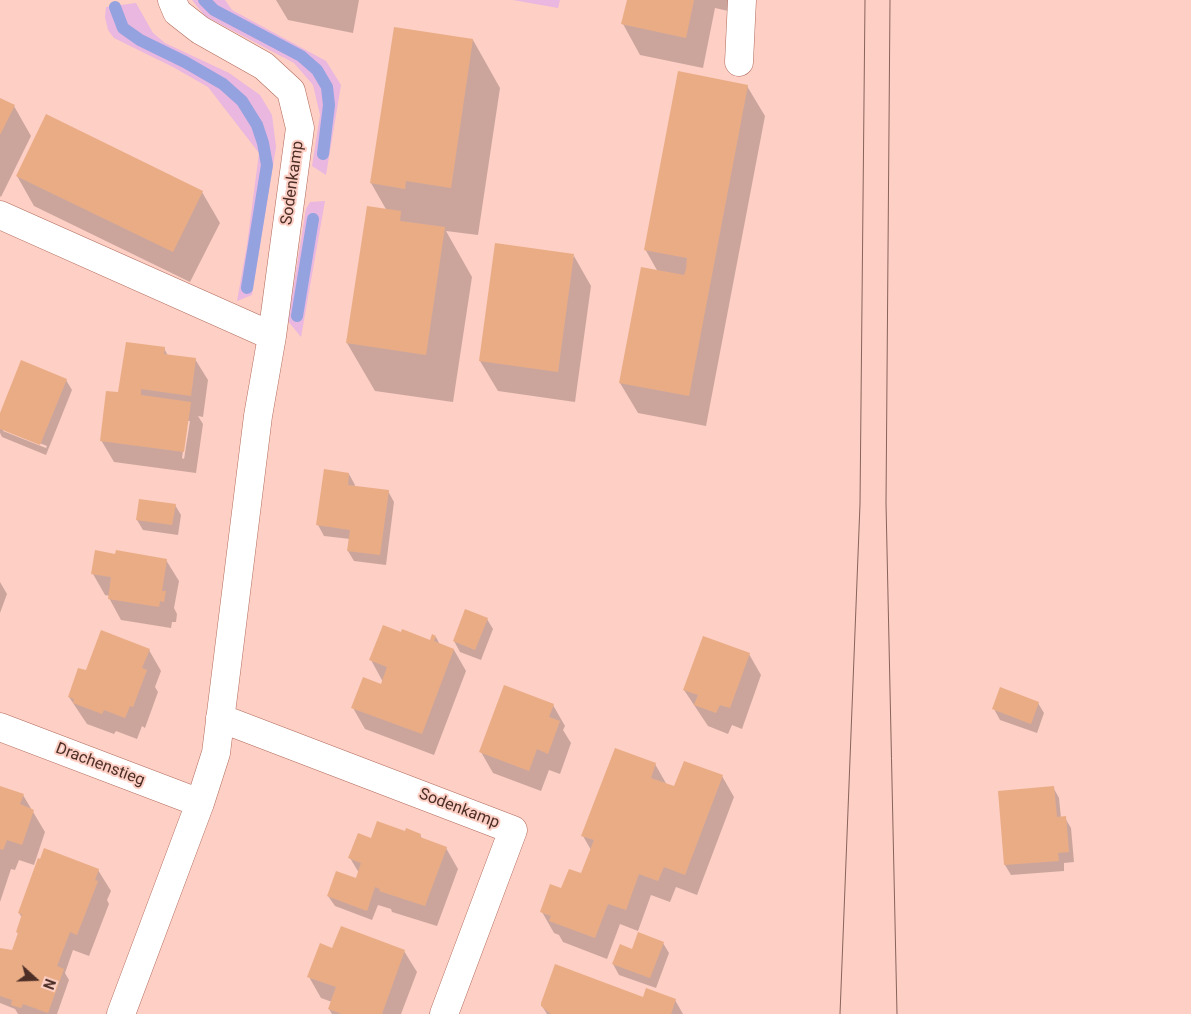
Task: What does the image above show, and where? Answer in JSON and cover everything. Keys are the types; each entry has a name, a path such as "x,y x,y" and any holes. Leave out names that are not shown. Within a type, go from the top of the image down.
{"street":[{"name":"Sodenkamp","path":"121,1014 200,803 216,753 258,416 272,336 300,128 291,91 264,66 200,30 178,12 172,0"},
{"path":"740,62 742,0"},
{"path":"0,215 272,336"},
{"name":"Sodenkamp","path":"220,718 514,830 444,1014"},
{"name":"Drachenstieg","path":"0,727 200,803"}],"shaded area":[{"path":"192,0 225,0 232,10 326,61 341,85 326,175 312,166 320,115 313,85 294,63 205,16"},
{"path":"513,0 560,0 558,8"},
{"path":"136,3 153,33 165,43 229,73 260,95 272,115 276,147 252,295 237,301 247,245 259,153 208,87 173,67 114,38 108,30 105,17 106,7"},
{"path":"325,201 301,337 288,321 306,209 310,202"}],"building":[{"path":"627,0 694,0 686,38 621,24"},
{"path":"394,27 473,39 451,188 406,181 405,189 370,183"},
{"path":"678,71 748,85 689,396 619,383 641,267 684,275 686,269 687,258 644,250"},
{"path":"0,98 15,105 0,135"},
{"path":"46,114 203,191 173,252 16,176"},
{"path":"367,206 401,211 400,221 445,227 426,355 346,343"},
{"path":"495,243 574,254 558,372 479,361"},
{"path":"126,342 165,347 164,354 196,358 191,396 141,389 141,395 191,402 184,452 100,441 106,391 118,392"},
{"path":"21,360 67,379 40,445 0,429 0,413"},
{"path":"324,469 349,473 348,485 389,490 380,555 347,551 350,530 316,525"},
{"path":"139,499 176,504 172,525 136,520"},
{"path":"95,550 115,554 116,550 167,559 162,591 166,591 164,602 160,601 159,607 108,599 111,577 91,574"},
{"path":"465,609 488,618 475,650 453,641"},
{"path":"383,625 401,632 402,629 430,640 432,634 436,636 434,641 454,649 422,734 351,708 363,677 381,684 387,667 369,660"},
{"path":"101,630 150,649 142,668 147,670 133,707 130,706 125,718 104,710 102,714 73,703 74,699 68,697 78,668 86,670"},
{"path":"703,636 750,653 730,708 720,705 716,713 694,705 698,695 683,690"},
{"path":"504,685 554,704 549,717 560,721 548,754 537,749 529,771 479,752"},
{"path":"1000,687 1039,702 1031,724 992,709"},
{"path":"615,748 656,763 651,778 674,786 684,761 723,775 685,875 664,867 658,881 639,874 626,910 608,904 595,938 549,921 551,916 540,912 550,884 561,888 569,869 581,873 594,840 581,836"},
{"path":"0,786 24,794 20,804 34,810 22,845 7,840 3,850 0,849"},
{"path":"1054,786 1057,817 1066,816 1069,852 1058,853 1059,861 1004,865 998,791"},
{"path":"377,821 405,831 406,828 421,834 420,837 447,847 425,906 379,891 380,889 375,887 367,911 327,896 336,871 356,878 361,863 348,858 358,833 371,838"},
{"path":"44,848 99,869 95,880 98,881 77,935 70,932 57,966 64,969 48,1013 23,1004 21,1008 11,1005 12,1000 0,996 0,948 12,950 22,914 18,913 38,858 40,859"},
{"path":"341,926 405,950 382,1014 342,1014 328,1009 336,987 307,977 320,943 332,948"},
{"path":"638,932 664,942 650,978 612,964 620,944 632,949"},
{"path":"555,964 643,997 646,988 676,999 671,1014 551,1014 541,1006 541,1003"}],"waterway":[{"path":"204,0 214,10 301,56 317,70 327,87 329,105 323,154"},
{"path":"115,7 123,28 140,40 185,62 223,84 242,101 257,125 267,165 247,288"},
{"path":"297,316 313,219"}],"tram line":[{"path":"840,1014 860,504 865,0"},
{"path":"890,0 886,503 897,1014"}]}
